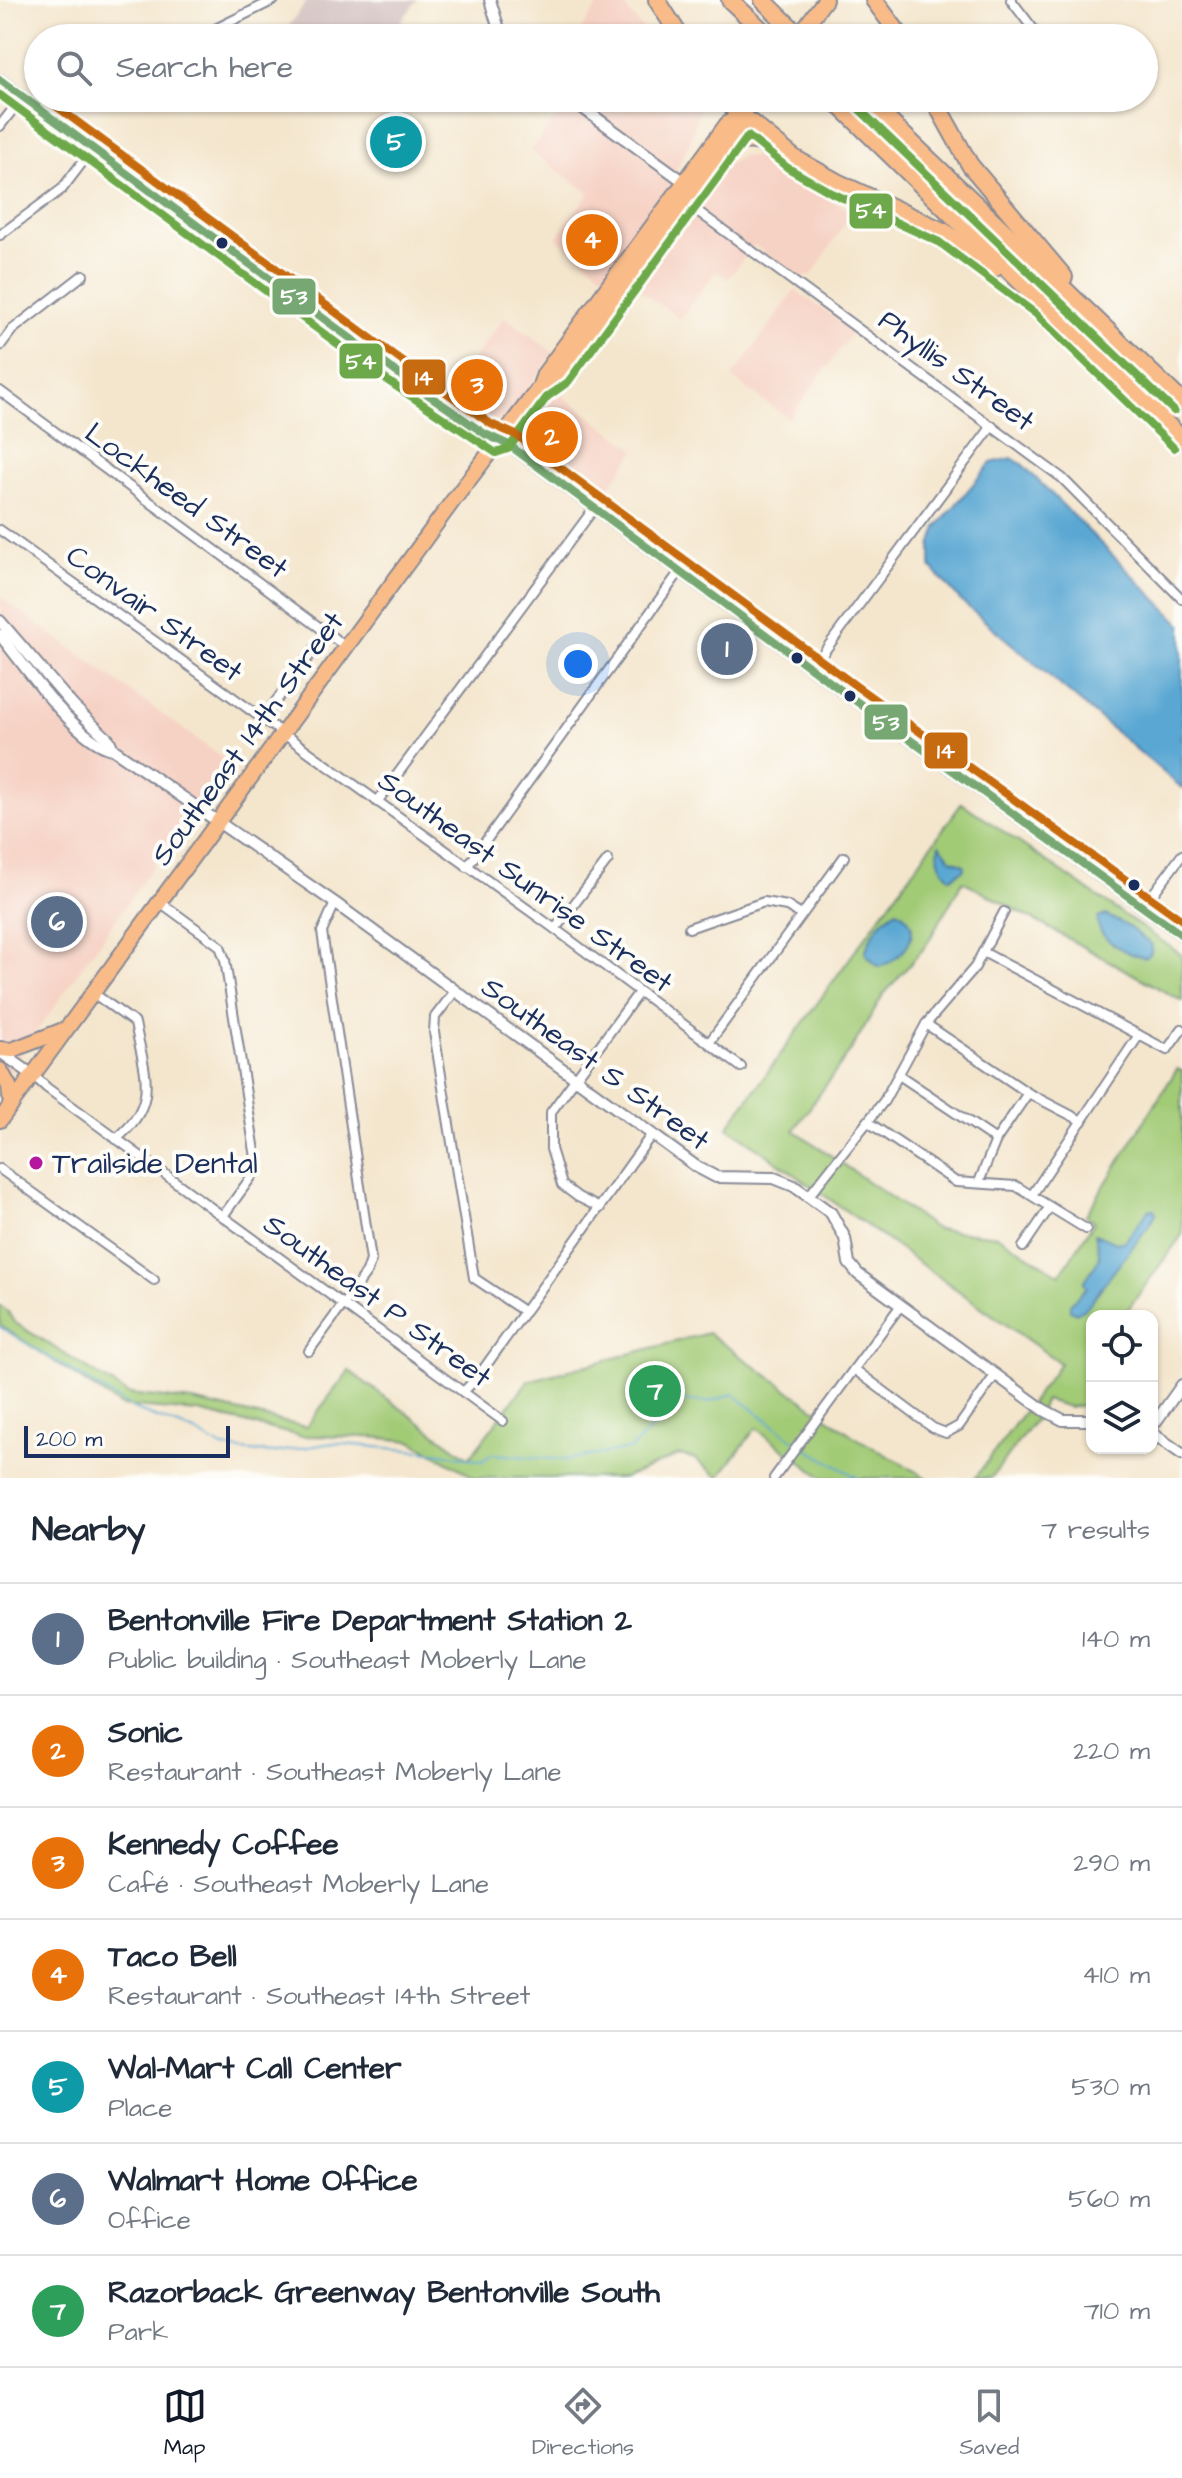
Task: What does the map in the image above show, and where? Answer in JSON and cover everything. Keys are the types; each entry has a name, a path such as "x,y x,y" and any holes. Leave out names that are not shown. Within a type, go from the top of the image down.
{"highway":[{"path":"657,0 672,24"},
{"path":"730,0 755,24"},
{"path":"763,0 787,24"},
{"path":"874,0 892,24"},
{"path":"846,112 1182,439"},
{"path":"880,112 1182,402"},
{"path":"941,112 970,165 1125,348"},
{"path":"741,114 794,158"},
{"path":"716,160 748,140 760,142 945,232 1044,305"}],"main road":[{"path":"809,24 825,0"},
{"name":"Southeast 14th Street","path":"0,1120 539,388 544,374 690,185 727,124 741,114"},
{"name":"Southeast 14th Street","path":"539,388 558,375 685,202 690,185 716,160 738,130 741,114"},
{"path":"0,1050 12,1050 67,1029"},
{"path":"0,1070 9,1086 11,1106"}],"street":[{"path":"225,24 274,0"},
{"path":"490,0 497,24"},
{"path":"1015,2 1030,24"},
{"path":"0,80 23,96 0,126"},
{"path":"45,112 395,371 509,445 1182,935"},
{"path":"57,121 68,112"},
{"path":"588,112 690,185"},
{"path":"0,235 62,189 94,147"},
{"name":"Phyllis Street","path":"685,202 1063,479 1182,599"},
{"path":"0,346 12,330 83,275"},
{"name":"Lockheed Street","path":"0,391 346,647"},
{"path":"812,668 992,426"},
{"path":"377,802 595,507"},
{"name":"Convair Street","path":"0,530 282,735"},
{"path":"467,867 680,571"},
{"path":"0,621 74,707 109,740 113,749"},
{"path":"262,720 327,632"},
{"path":"0,635 74,724 96,743 113,749"},
{"name":"Southeast Sunrise Street","path":"282,735 555,929 741,1067"},
{"name":"Southeast S Street","path":"113,749 335,903 652,1134 716,1177 774,1178 794,1186 831,1213 845,1238 849,1263 858,1274 1052,1415 1086,1421"},
{"path":"1144,906 1182,855"},
{"path":"709,1043 844,857"},
{"path":"555,929 608,860"},
{"path":"160,902 220,946 225,960 256,1158 252,1176 223,1216"},
{"path":"689,928 764,902 787,906 801,915"},
{"path":"309,1351 367,1272 371,1260 322,932 335,903"},
{"path":"808,1197 884,1101 926,1024 975,967 1004,912"},
{"path":"983,952 1167,1050 1182,1029"},
{"path":"455,991 435,1017 434,1032 470,1266 474,1278 525,1312"},
{"path":"600,1208 562,1185 551,1149 551,1112 639,992"},
{"path":"93,993 135,1023 143,1066 144,1104 134,1125 116,1139"},
{"path":"926,1024 1028,1093 1082,1121"},
{"path":"1032,1195 1139,1035"},
{"path":"0,1050 33,1075"},
{"name":"Southeast P Street","path":"33,1075 503,1421"},
{"path":"899,1075 996,1140"},
{"path":"979,1182 996,1140 1028,1093"},
{"path":"868,1122 956,1182 1011,1184 1086,1229"},
{"path":"463,1392 477,1378 652,1134"},
{"path":"0,1169 154,1280"},
{"path":"1023,1247 1050,1207"},
{"path":"774,1478 901,1305"},
{"path":"854,1369 933,1428 946,1433 959,1426 996,1374"},
{"path":"1158,1419 1182,1385"},
{"path":"1158,1437 1182,1454"}],"shaded area":[{"path":"308,0 417,0 399,24 290,24"},
{"path":"602,0 619,0 639,24 585,24"},
{"path":"559,112 699,112 689,144 677,168 674,190 609,279 556,238 589,193 531,151"},
{"path":"742,156 757,156 799,186 853,211 812,275 800,279 754,245 728,279 716,271 680,319 634,286 713,173"},
{"path":"795,290 854,330 789,419 732,378"},
{"path":"505,317 554,353 505,418 492,422 468,403 445,397"},
{"path":"551,387 636,450 600,499 518,439 519,431"},
{"path":"0,597 227,761 0,1084"}],"green space":[{"path":"962,803 1182,955 1182,1001 963,881 925,947 883,995 851,1050 794,1130 936,1229 998,1236 1060,1275 1094,1222 1086,1215 1177,1069 1182,1071 1182,1235 1127,1310 1086,1310 1086,1406 1069,1407 1045,1400 1037,1417 991,1478 975,1478 1060,1363 728,1127"},
{"path":"0,1306 14,1322 128,1394 193,1401 306,1427 349,1371 469,1458 528,1381 708,1333 855,1437 927,1478 823,1478 756,1428 719,1477 693,1458 679,1455 624,1478 476,1478 411,1441 301,1436 198,1412 121,1406 0,1325"}],"water":[{"path":"1012,458 1023,465 1182,625 1182,788 961,601 931,567 931,546 937,527 991,463"},
{"path":"940,845 951,859 964,865 964,869 951,878 940,863"},
{"path":"897,910 911,925 909,942 896,958 878,967 865,953 877,928"},
{"path":"1106,915 1129,927 1152,945 1151,953 1145,958 1138,956 1107,939 1098,926 1098,918"},
{"path":"1154,1209 1156,1213 1150,1224 1086,1308 1076,1313 1070,1310 1070,1304 1087,1287 1084,1282 1100,1258 1095,1234 1116,1243 1125,1241 1149,1210"}],"waterway":[{"path":"0,1327 133,1409 195,1432 222,1448 271,1453 333,1443 442,1453 482,1461 492,1454 566,1460 631,1449 679,1401 709,1402 733,1394 795,1441"},
{"path":"800,1445 858,1478"}],"transit line":[{"name":"53","path":"0,80 24,98"},
{"name":"54","path":"0,95 388,381 496,453 508,449 547,397 568,382 748,136 788,168 832,193 939,242 1036,314 1174,448"},
{"name":"53","path":"43,112 407,380 485,434 509,445 849,696 1182,935"},
{"name":"14","path":"64,112 414,370 491,424 516,435 856,686 1182,920"},
{"name":"54","path":"862,112 1174,411"}],"place":[{"name":"Wal-Mart Call Center","path":"396,142"},
{"name":"Taco Bell","path":"592,240"},
{"name":"Kennedy Coffee","path":"477,385"},
{"name":"Sonic","path":"552,437"},
{"name":"Bentonville Fire Department Station 2","path":"727,649"},
{"name":"Walmart Home Office","path":"57,922"},
{"name":"Trailside Dental","path":"36,1163"},
{"name":"Razorback Greenway Bentonville South","path":"655,1391"}]}
